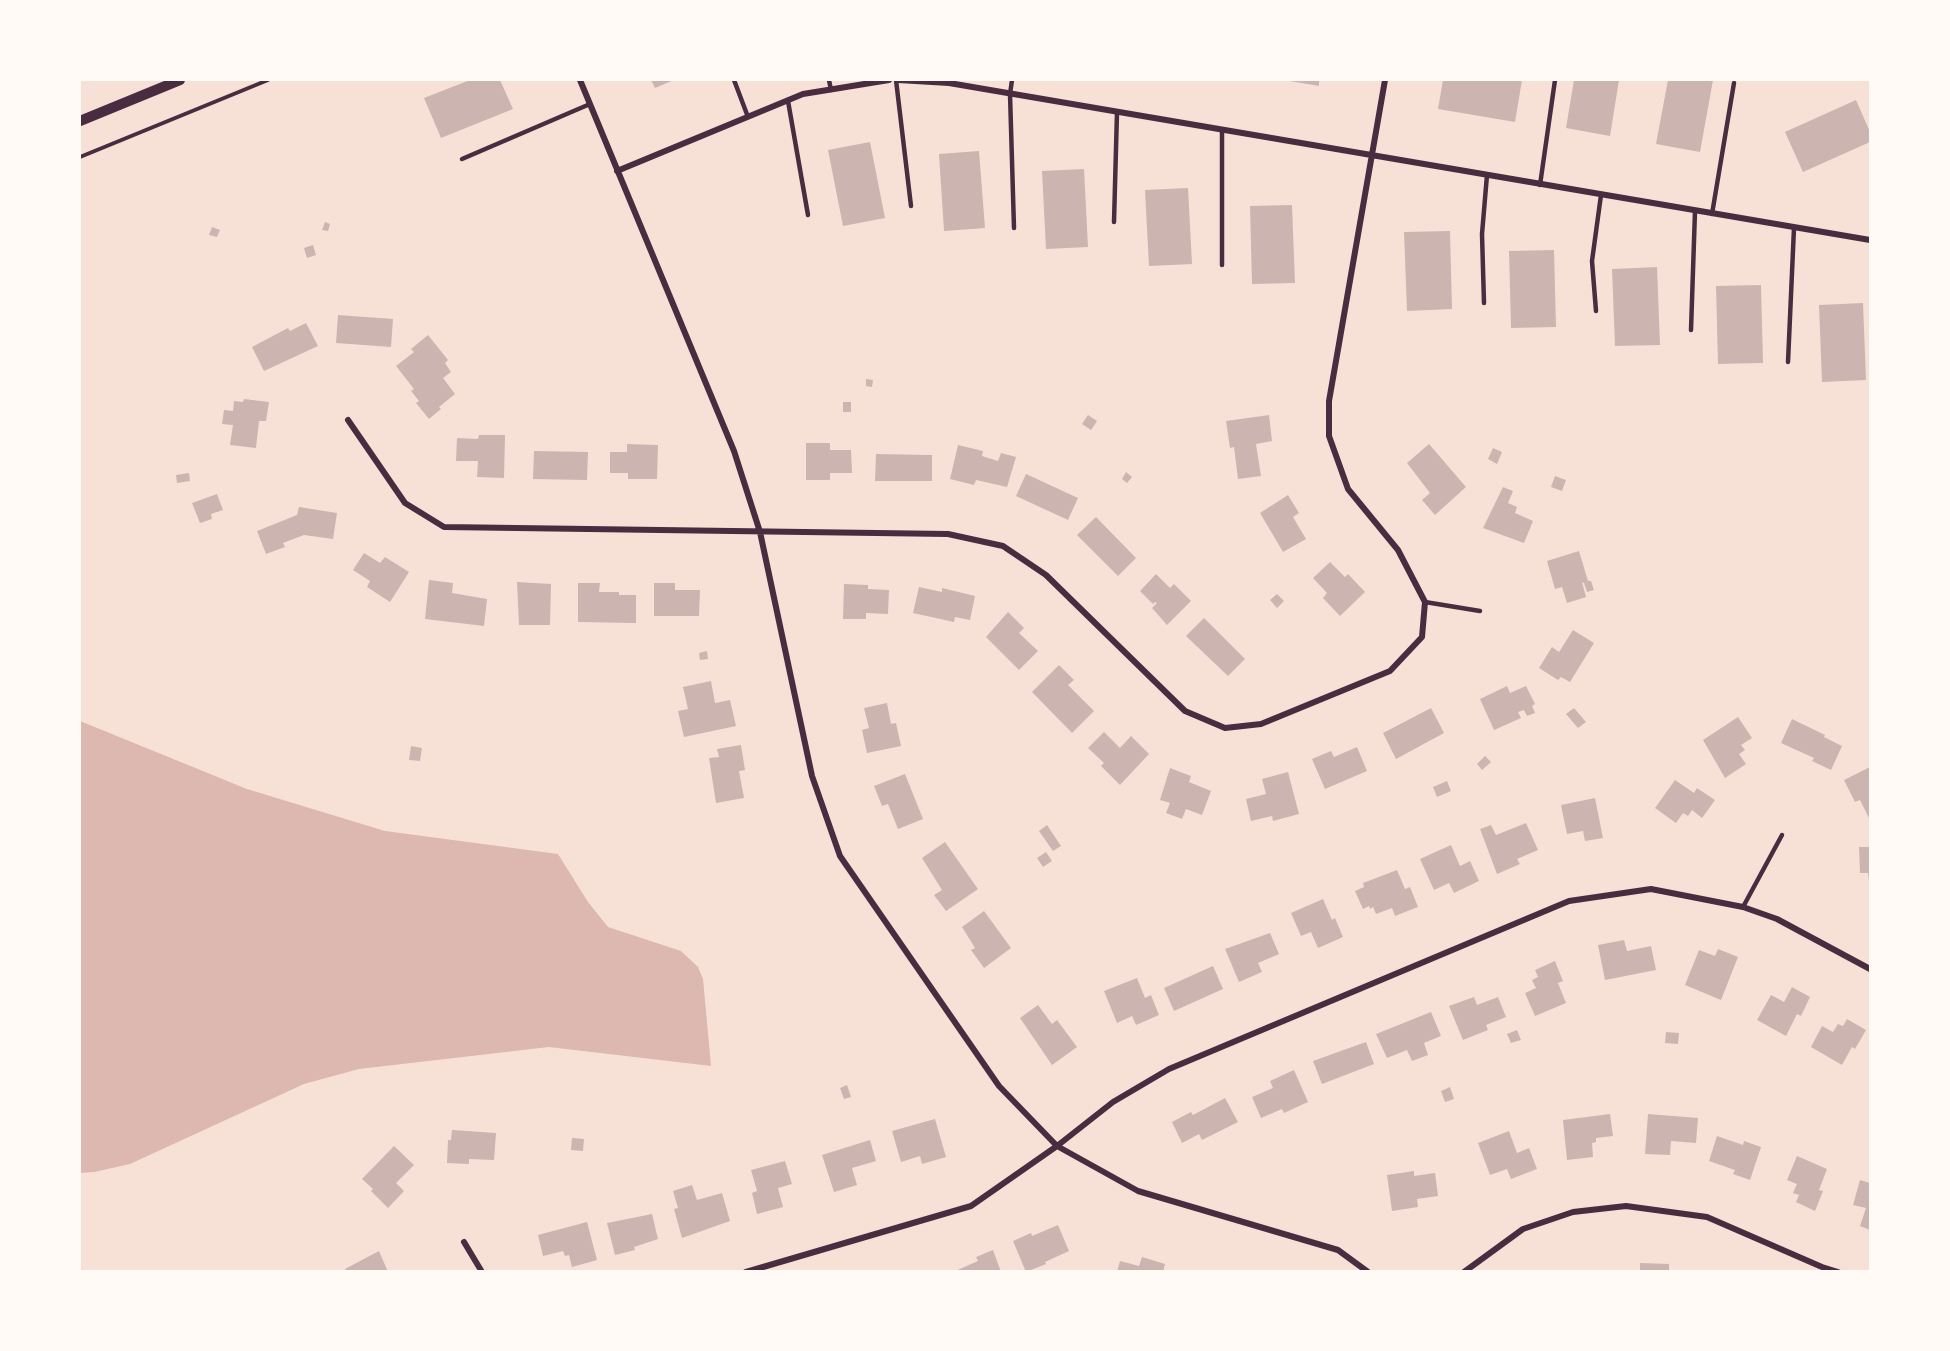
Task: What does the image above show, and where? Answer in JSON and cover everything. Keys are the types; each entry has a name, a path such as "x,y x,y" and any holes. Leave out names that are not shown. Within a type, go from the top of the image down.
{"street":[{"path":"80,121 180,80"},
{"path":"580,80 734,451 760,532 812,776 840,856 999,1086 1057,1146 1138,1191 1338,1250 1368,1272"},
{"path":"617,171 803,94 889,80"},
{"path":"897,80 949,83 1870,240"},
{"path":"348,420 405,503 444,527 948,534 1003,546 1046,574 1185,711 1225,728 1261,724 1390,671 1422,637 1425,602 1398,550 1348,489 1329,436 1329,401 1385,80"},
{"path":"746,1272 971,1206 1057,1146 1113,1102 1168,1069 1569,901 1651,889 1743,907 1777,918 1870,969"},
{"path":"1464,1272 1523,1229 1573,1212 1626,1206 1707,1217 1838,1272"},
{"path":"464,1242 482,1272"}],"lane":[{"path":"734,80 748,117"},
{"path":"829,80 831,90"},
{"path":"897,80 911,206"},
{"path":"1012,80 1010,94 1014,228"},
{"path":"1540,184 1555,80"},
{"path":"1713,214 1734,84"},
{"path":"788,101 808,215"},
{"path":"462,159 590,104"},
{"path":"1113,222 1117,112"},
{"path":"1222,130 1222,266"},
{"path":"1484,303 1482,234 1487,175"},
{"path":"1596,311 1592,261 1601,195"},
{"path":"1691,330 1695,211"},
{"path":"1788,362 1794,228"},
{"path":"1425,602 1480,611"},
{"path":"1743,907 1782,835"}],"path":[{"path":"80,157 268,80"}],"shaded area":[{"path":"80,721 247,789 385,831 558,854 588,902 608,927 681,951 698,967 703,979 711,1066 549,1047 359,1069 304,1084 130,1164 80,1173"}],"building":[{"path":"470,80 500,80 513,109 441,138 424,98"},
{"path":"651,80 674,80 655,88"},
{"path":"1284,80 1319,80 1319,86"},
{"path":"1443,80 1522,80 1515,122 1438,109"},
{"path":"1574,80 1619,80 1610,136 1566,128"},
{"path":"1668,80 1713,80 1700,152 1656,144"},
{"path":"1856,100 1870,132 1870,142 1803,172 1785,132"},
{"path":"870,142 885,218 843,226 828,150"},
{"path":"979,151 985,228 944,231 939,154"},
{"path":"1084,169 1088,247 1046,249 1042,171"},
{"path":"1188,188 1192,264 1149,266 1145,190"},
{"path":"1292,205 1295,283 1252,284 1250,206"},
{"path":"325,222 330,224 328,231 322,230"},
{"path":"212,227 220,230 217,237 209,235"},
{"path":"1450,231 1452,309 1407,311 1404,232"},
{"path":"313,245 316,255 307,258 304,248"},
{"path":"1554,250 1556,327 1511,328 1509,251"},
{"path":"1657,267 1660,345 1615,346 1612,269"},
{"path":"1761,285 1763,363 1718,364 1716,286"},
{"path":"1863,303 1866,380 1822,382 1819,305"},
{"path":"338,315 393,319 391,347 336,343"},
{"path":"306,323 318,346 264,371 252,347 288,328 290,331"},
{"path":"428,335 448,360 445,363 451,372 443,378 455,394 429,419 416,403 419,401 411,391 414,389 396,366 414,352 411,349"},
{"path":"866,379 873,380 872,387 866,386"},
{"path":"244,399 269,402 266,421 259,421 256,448 230,445 233,425 222,424 224,410 233,411 234,401 243,402"},
{"path":"843,402 851,402 851,412 843,412"},
{"path":"1088,415 1097,421 1091,430 1082,424"},
{"path":"1269,415 1272,441 1256,444 1261,476 1238,479 1234,447 1230,448 1226,421"},
{"path":"479,435 505,435 504,478 477,477 478,461 456,461 457,438 478,439"},
{"path":"806,443 830,443 830,450 851,450 852,473 830,473 830,480 806,480"},
{"path":"627,444 658,445 657,479 628,479 628,473 610,473 610,452 627,452"},
{"path":"1429,444 1466,487 1435,515 1422,500 1430,493 1407,463"},
{"path":"958,445 983,451 982,456 998,461 1001,453 1016,457 1007,487 976,480 974,485 950,479"},
{"path":"1493,448 1502,452 1497,464 1488,459"},
{"path":"534,451 588,452 587,480 533,479"},
{"path":"876,454 932,455 932,481 875,481"},
{"path":"1126,472 1132,477 1127,483 1122,479"},
{"path":"189,473 190,481 177,483 176,475"},
{"path":"1026,474 1078,498 1068,520 1016,496"},
{"path":"1555,476 1566,480 1562,491 1551,487"},
{"path":"1503,487 1513,491 1508,503 1517,507 1515,513 1533,521 1524,543 1483,528"},
{"path":"217,494 223,510 211,514 212,519 200,523 192,503"},
{"path":"1288,495 1299,513 1293,517 1306,539 1283,552 1260,513"},
{"path":"299,507 337,513 333,539 304,535 283,543 285,547 266,554 257,531 297,515"},
{"path":"1096,517 1136,558 1118,576 1077,535"},
{"path":"1579,551 1588,581 1591,581 1594,590 1587,592 1582,582 1586,597 1567,603 1562,587 1555,589 1547,561"},
{"path":"364,553 380,563 385,557 409,572 390,602 367,587 370,581 353,570"},
{"path":"1330,562 1345,577 1348,574 1365,592 1340,616 1323,598 1327,593 1313,578"},
{"path":"1156,574 1170,588 1174,584 1191,601 1167,625 1152,608 1157,603 1153,604 1140,591"},
{"path":"429,580 453,583 452,593 487,599 484,626 425,619"},
{"path":"517,582 551,584 550,625 519,625"},
{"path":"578,583 600,583 599,592 636,595 636,623 578,622"},
{"path":"654,583 675,583 675,590 700,590 699,616 654,616"},
{"path":"844,584 868,585 868,589 889,590 888,614 866,613 866,619 843,619"},
{"path":"919,587 942,592 942,588 975,596 970,620 955,617 954,622 913,613"},
{"path":"1277,594 1284,601 1277,608 1270,600"},
{"path":"1008,612 1024,628 1019,633 1038,651 1019,670 986,637"},
{"path":"1204,618 1245,659 1228,676 1186,636"},
{"path":"1573,630 1594,643 1570,682 1561,677 1558,680 1539,668 1552,647 1559,652"},
{"path":"707,651 708,659 700,660 699,653"},
{"path":"1059,665 1074,680 1068,685 1094,711 1072,733 1032,692"},
{"path":"711,681 715,703 730,700 736,726 684,737 678,711 688,709 683,687"},
{"path":"1507,686 1510,693 1526,686 1535,704 1532,706 1535,713 1527,716 1524,710 1518,712 1521,718 1494,730 1480,699"},
{"path":"887,703 891,724 896,723 901,746 867,753 862,730 869,728 864,708"},
{"path":"1431,708 1444,733 1396,759 1383,733"},
{"path":"1574,708 1586,722 1578,728 1566,714"},
{"path":"1738,717 1752,738 1741,745 1745,750 1739,754 1746,764 1725,778 1703,740"},
{"path":"1792,719 1842,746 1831,770 1812,761 1814,758 1781,743"},
{"path":"1104,732 1120,748 1131,736 1149,754 1120,785 1101,766 1104,763 1088,748"},
{"path":"741,745 745,770 739,771 744,798 716,803 709,758 719,757 717,749"},
{"path":"411,746 422,748 420,761 409,760"},
{"path":"1357,747 1367,771 1325,789 1312,759 1331,751 1334,757"},
{"path":"1485,756 1491,762 1482,770 1477,764"},
{"path":"1870,767 1870,820 1860,800 1855,802 1844,780"},
{"path":"1170,768 1191,776 1189,782 1211,791 1202,815 1186,809 1182,819 1166,813 1170,803 1160,800"},
{"path":"1288,772 1299,814 1273,821 1272,816 1251,821 1246,799 1266,794 1262,779"},
{"path":"905,774 923,819 898,829 888,804 882,806 874,786"},
{"path":"1675,780 1694,793 1697,788 1715,800 1702,818 1692,810 1688,816 1683,813 1676,823 1655,808"},
{"path":"1447,781 1451,791 1437,797 1433,787"},
{"path":"1595,798 1603,838 1585,841 1583,831 1567,834 1561,805"},
{"path":"1526,823 1538,850 1517,859 1520,864 1497,874 1480,829 1491,825 1496,835"},
{"path":"1047,825 1061,846 1053,851 1039,831"},
{"path":"945,842 978,889 946,911 934,895 942,890 922,858"},
{"path":"1451,845 1460,866 1470,861 1479,881 1454,893 1449,883 1434,890 1420,859"},
{"path":"1859,847 1870,847 1870,881 1868,873 1860,873"},
{"path":"1046,852 1052,861 1043,867 1037,858"},
{"path":"1397,870 1405,889 1410,887 1418,907 1395,916 1392,908 1376,914 1373,907 1363,909 1355,891 1364,887 1363,883"},
{"path":"1323,899 1332,920 1335,918 1343,937 1318,948 1311,932 1301,936 1291,913"},
{"path":"984,911 1011,948 984,968 971,950 975,948 962,927"},
{"path":"1270,933 1279,954 1258,963 1262,972 1239,982 1225,949"},
{"path":"1624,940 1627,951 1651,946 1656,970 1605,980 1598,945"},
{"path":"1718,949 1738,957 1721,1000 1685,985 1699,950 1715,956"},
{"path":"1555,961 1563,981 1558,983 1566,1003 1535,1016 1525,993 1536,988 1532,980 1538,977 1535,970"},
{"path":"1213,966 1223,989 1174,1011 1164,988"},
{"path":"1137,978 1145,998 1151,995 1159,1015 1136,1025 1132,1016 1117,1023 1104,991"},
{"path":"1792,987 1810,997 1801,1016 1797,1014 1786,1036 1757,1020 1771,995 1784,1002"},
{"path":"1474,997 1477,1005 1498,997 1506,1017 1486,1025 1488,1030 1463,1040 1449,1006"},
{"path":"1038,1005 1052,1024 1057,1020 1077,1047 1052,1065 1020,1018"},
{"path":"1431,1012 1441,1036 1424,1043 1428,1055 1412,1061 1407,1050 1387,1058 1376,1034"},
{"path":"1847,1019 1866,1030 1855,1049 1852,1047 1842,1065 1811,1047 1822,1026 1833,1032 1838,1024 1843,1026"},
{"path":"1517,1030 1521,1040 1511,1043 1507,1034"},
{"path":"1666,1032 1679,1033 1678,1044 1665,1043"},
{"path":"1366,1042 1374,1064 1322,1084 1313,1061"},
{"path":"1294,1070 1308,1102 1284,1113 1282,1109 1261,1118 1252,1097 1273,1088 1270,1081"},
{"path":"847,1085 851,1097 844,1099 840,1088"},
{"path":"1450,1087 1454,1099 1445,1102 1441,1091"},
{"path":"1225,1098 1238,1122 1202,1140 1199,1134 1182,1143 1172,1122 1191,1112 1193,1115"},
{"path":"1610,1114 1613,1136 1596,1138 1596,1142 1592,1143 1593,1157 1567,1160 1563,1120"},
{"path":"1648,1114 1698,1118 1696,1143 1671,1141 1670,1155 1645,1154"},
{"path":"935,1119 946,1157 922,1164 920,1156 901,1162 892,1131"},
{"path":"452,1130 496,1133 494,1160 469,1159 469,1164 447,1163 448,1140 451,1140"},
{"path":"1509,1131 1517,1153 1529,1148 1537,1169 1511,1179 1507,1169 1490,1175 1478,1143"},
{"path":"1717,1136 1743,1145 1744,1141 1761,1147 1750,1180 1733,1174 1735,1170 1709,1161"},
{"path":"572,1138 584,1139 583,1151 571,1150"},
{"path":"870,1140 876,1161 852,1168 857,1185 834,1192 822,1155"},
{"path":"394,1146 414,1165 396,1183 404,1191 388,1208 362,1179"},
{"path":"1797,1156 1827,1169 1819,1190 1823,1191 1815,1211 1796,1202 1799,1195 1793,1193 1797,1184 1787,1180"},
{"path":"785,1161 792,1184 778,1188 783,1207 757,1214 752,1193 757,1191 751,1170"},
{"path":"1414,1171 1414,1176 1435,1173 1438,1196 1417,1199 1418,1207 1392,1211 1387,1175"},
{"path":"1860,1180 1870,1183 1870,1230 1860,1226 1866,1208 1853,1205"},
{"path":"692,1185 697,1200 722,1193 730,1221 682,1238 674,1209 678,1208 673,1191"},
{"path":"652,1214 658,1239 634,1247 635,1250 615,1255 607,1223"},
{"path":"587,1222 597,1260 572,1267 569,1255 565,1256 563,1251 543,1256 538,1235"},
{"path":"1058,1225 1069,1251 1026,1272 1013,1241"},
{"path":"993,1250 1001,1272 953,1272 978,1261 976,1257"},
{"path":"379,1251 388,1272 347,1272 345,1269"},
{"path":"1142,1257 1165,1264 1163,1272 1117,1272 1120,1261 1139,1266"},
{"path":"1640,1263 1669,1264 1669,1272 1640,1272"}]}
